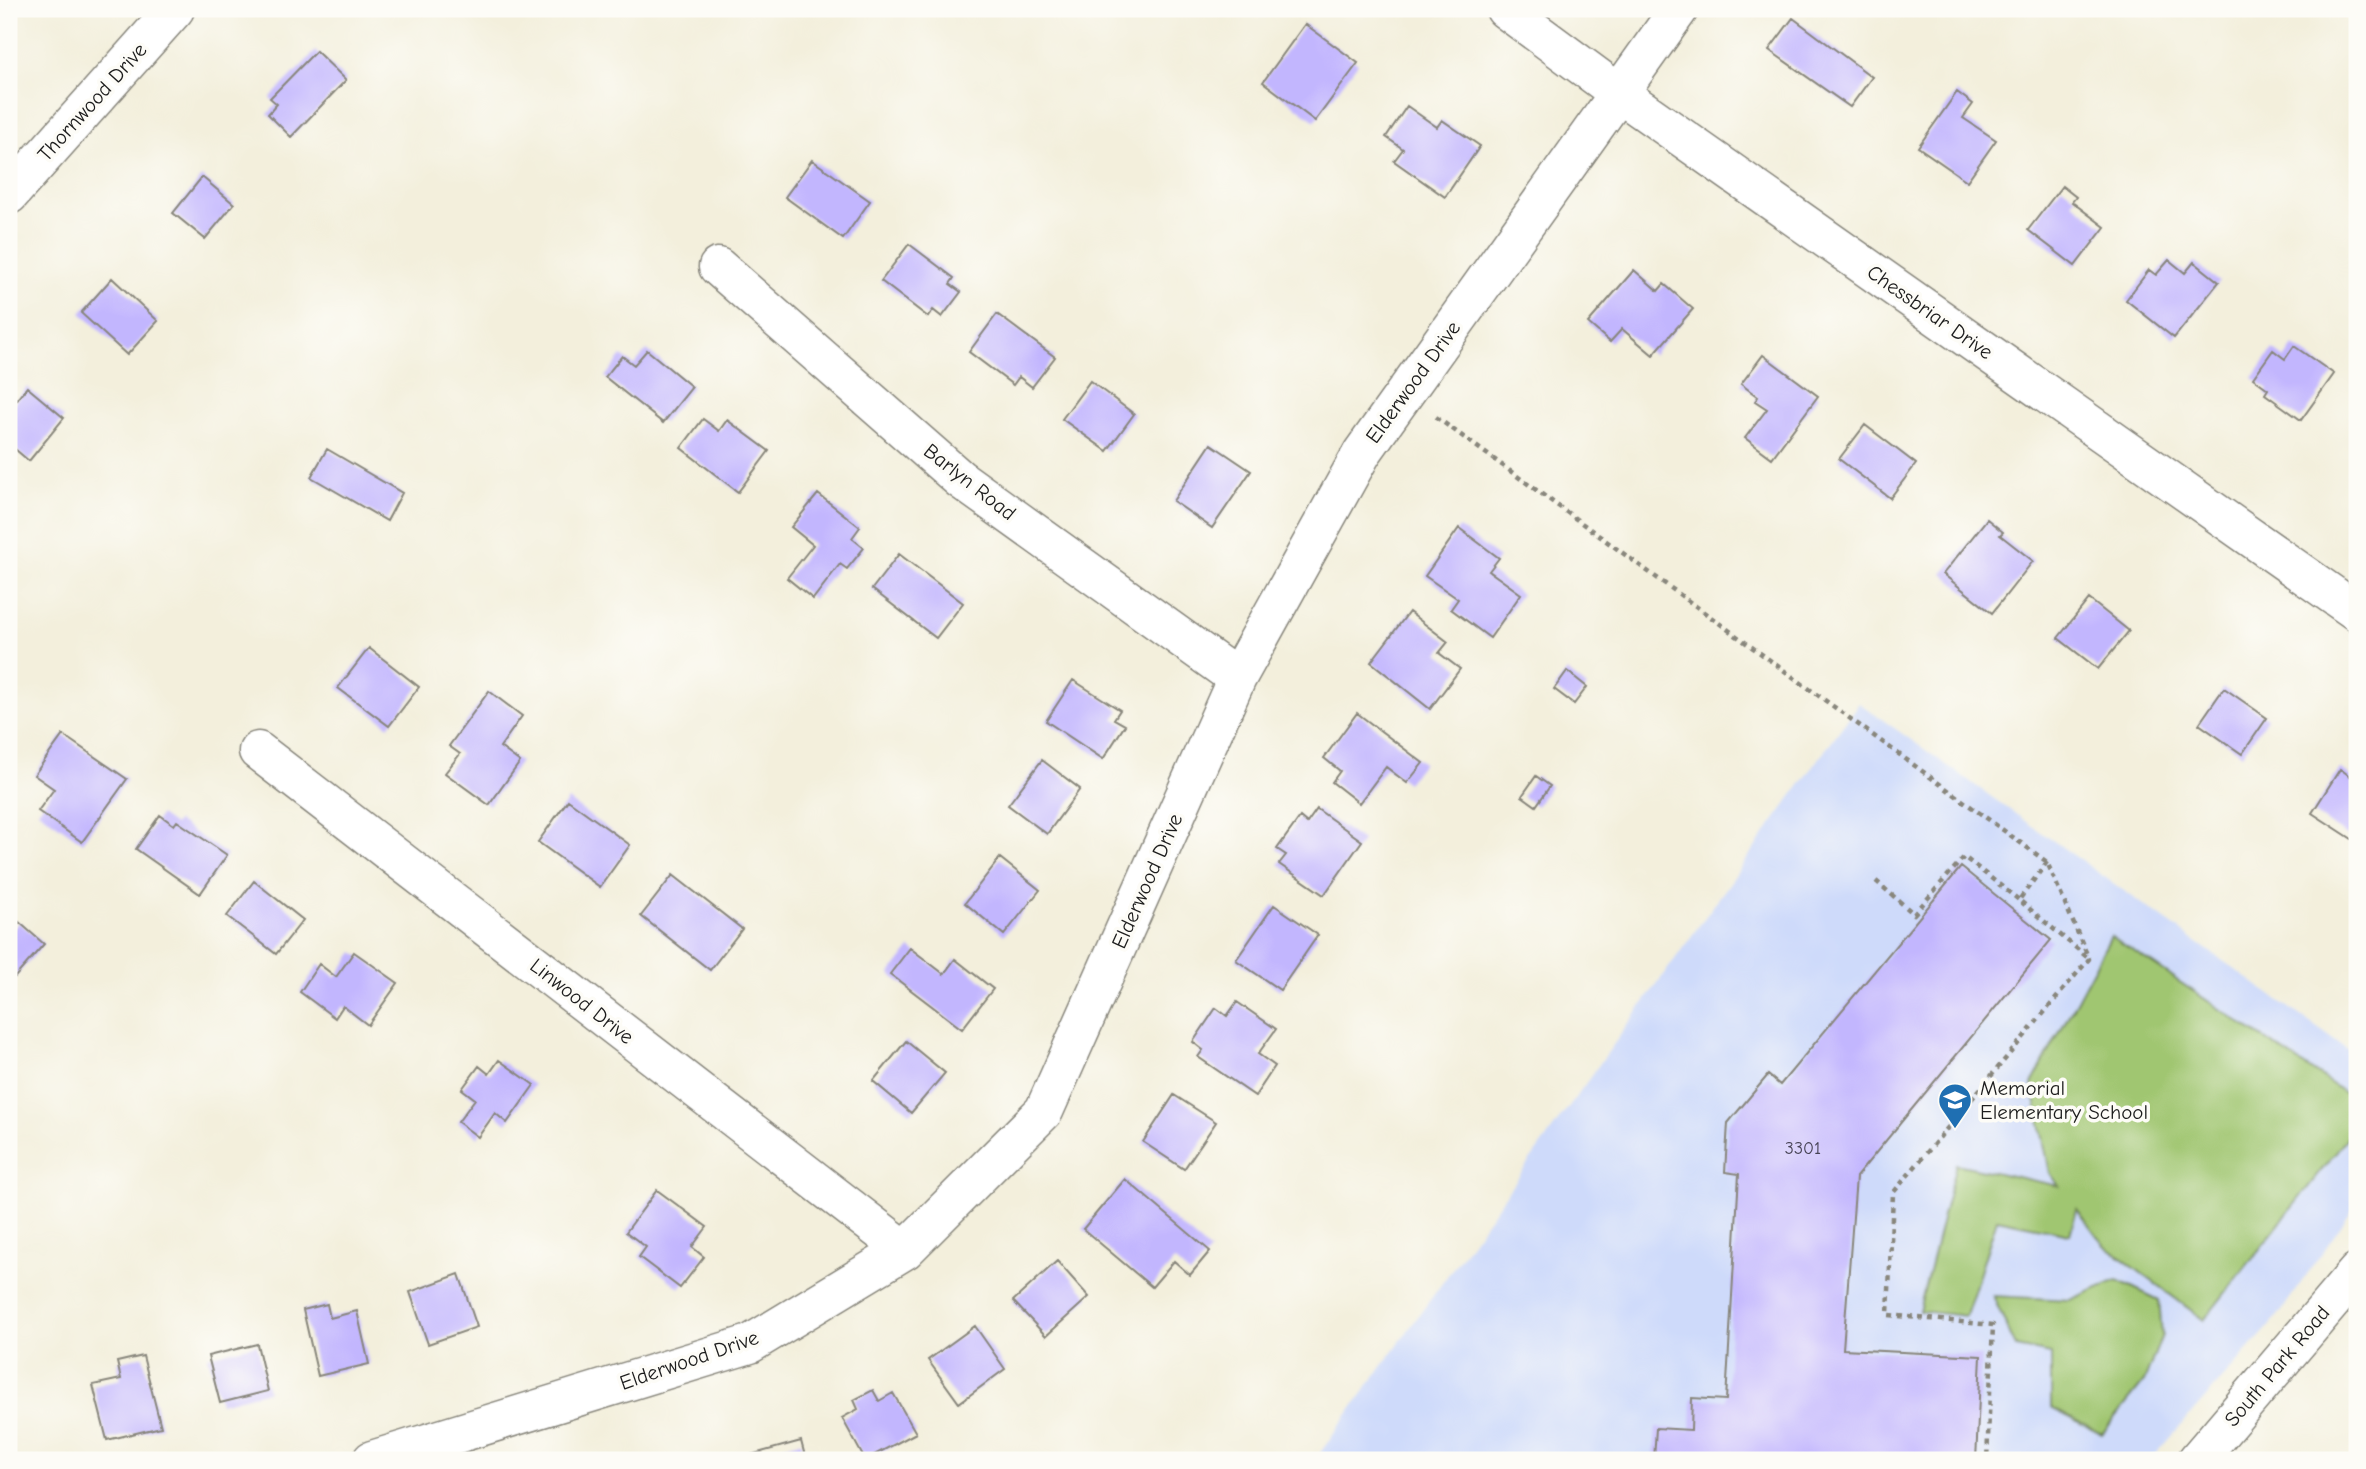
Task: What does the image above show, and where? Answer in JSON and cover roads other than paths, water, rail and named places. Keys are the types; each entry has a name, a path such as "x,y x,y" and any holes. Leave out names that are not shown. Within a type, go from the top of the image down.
{"street":[{"name":"Thornwood Drive","path":"9,195 175,9"},
{"name":"Chessbriar Drive","path":"1505,9 1620,94 2357,612"},
{"name":"Elderwood Drive","path":"372,1460 750,1344 905,1250 1044,1111 1237,678 1362,453 1679,9"},
{"name":"Barlyn Road","path":"718,267 960,479 1237,678"},
{"name":"Linwood Drive","path":"258,751 905,1250"},
{"name":"South Park Road","path":"2197,1460 2357,1272"}],"place":[{"name":"Memorial Elementary School","path":"1955,1130"}]}
